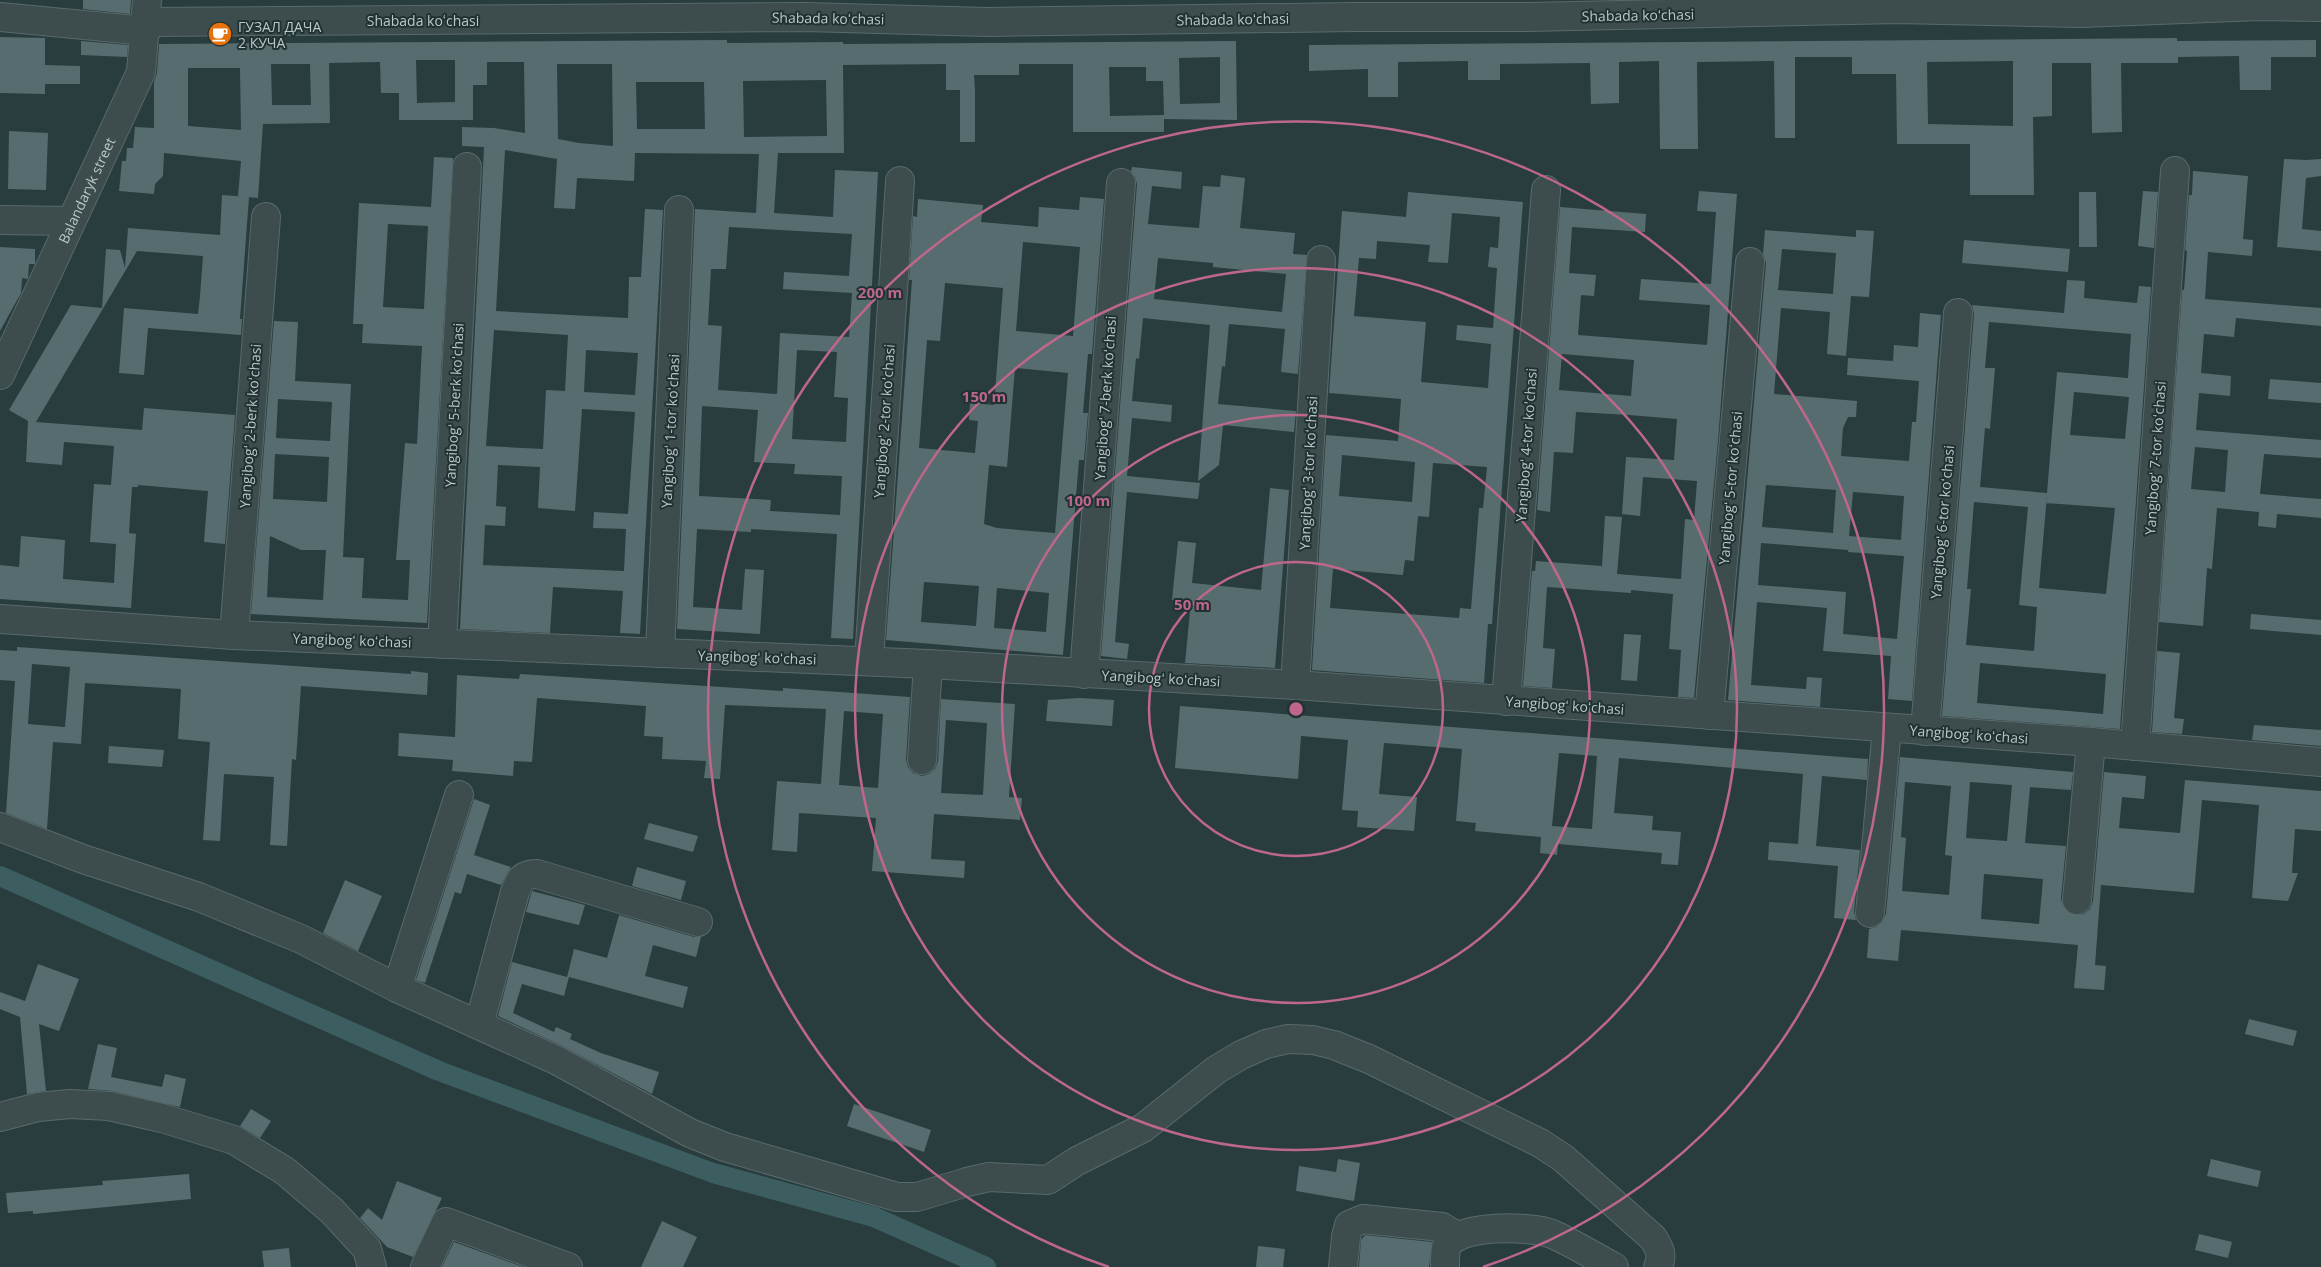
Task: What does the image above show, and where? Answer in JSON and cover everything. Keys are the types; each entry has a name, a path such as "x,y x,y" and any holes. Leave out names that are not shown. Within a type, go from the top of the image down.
{"street":[{"name":"Shabada koʻchasi","path":"0,17 146,17 433,10 806,8 987,11 1898,5 2082,7 2260,3 2321,7"},
{"name":"Balandaryk street","path":"0,374 141,72 146,17"},
{"name":"Yangibogʻ 5-berk koʻchasi","path":"442,644 467,167"},
{"name":"Yangibogʻ 7-tor koʻchasi","path":"2135,746 2175,171"},
{"name":"Yangibogʻ 2-tor koʻchasi","path":"868,662 900,180"},
{"name":"Yangibogʻ 7-berk koʻchasi","path":"1084,674 1121,183"},
{"name":"Yangibogʻ 4-tor koʻchasi","path":"1506,701 1546,190"},
{"name":"Yangibogʻ 1-tor koʻchasi","path":"660,653 679,210"},
{"name":"Yangibogʻ 2-berk koʻchasi","path":"234,635 266,216"},
{"path":"0,220 72,221"},
{"name":"Yangibogʻ 3-tor koʻchasi","path":"1295,685 1321,260"},
{"name":"Yangibogʻ 5-tor koʻchasi","path":"1709,715 1750,262"},
{"name":"Yangibogʻ 6-tor koʻchasi","path":"1925,731 1958,313"},
{"name":"Yangibogʻ koʻchasi","path":"0,619 234,635 928,664 1295,685 2091,742 2321,762"},
{"path":"922,760 928,664"},
{"path":"1870,913 1887,728"},
{"path":"2077,900 2091,742"},
{"path":"397,988 459,795"},
{"path":"0,827 83,859 199,896 300,939 397,988 556,1060 690,1133 725,1147 897,1197 917,1197 989,1177 1048,1180 1077,1161 1143,1128 1216,1070 1241,1055 1266,1044 1288,1039 1313,1040 1334,1045 1369,1059 1540,1143 1563,1158 1654,1238 1660,1251 1661,1260 1658,1267"},
{"path":"478,1025 515,892 521,878 527,874 537,874 698,922"},
{"path":"0,1117 38,1107 70,1104 108,1106 162,1118 234,1140 285,1172 332,1211 367,1250 372,1267"},
{"path":"1343,1267 1349,1225 1363,1219 1442,1227 1457,1236"},
{"path":"425,1267 446,1222 568,1267"},
{"path":"1445,1267 1446,1247 1457,1236 1477,1230 1517,1228 1550,1234 1614,1267"}],"building":[{"path":"83,0 131,0 130,14 83,9"},
{"path":"0,37 45,38 45,65 80,66 80,84 45,84 45,94 0,93"},
{"path":"2177,38 2177,41 2316,40 2316,57 2271,57 2271,90 2240,90 2239,56 2178,57 2178,63 2121,63 2122,132 2092,133 2091,63 2052,63 2052,116 2033,117 2034,195 1970,195 1970,144 1897,144 1896,74 1852,74 1852,57 1795,57 1795,138 1775,138 1774,61 1697,62 1698,149 1660,149 1659,61 1619,62 1619,103 1591,104 1590,63 1500,64 1500,80 1468,80 1468,61 1398,62 1398,97 1368,97 1368,69 1309,71 1309,45","holes":["2013,61 2013,126 1928,124 1927,62"]},
{"path":"727,40 727,43 843,42 843,44 1236,41 1237,120 1164,119 1164,132 1073,132 1073,64 1019,64 1019,75 974,75 975,90 946,90 946,64 843,65 844,153 778,153 774,213 833,217 835,170 878,172 853,639 831,638 837,534 751,529 751,532 697,529 693,607 742,610 745,569 764,570 760,634 677,629 695,209 756,213 759,154 635,153 634,181 577,178 575,209 554,208 557,159 505,150 496,311 628,318 629,277 641,277 645,209 663,210 640,634 620,633 623,591 553,587 550,633 460,629 484,147 462,146 462,127 494,128 525,133 524,62 487,62 487,85 473,85 473,120 399,120 399,93 381,93 380,62 329,63 330,123 263,124 258,198 238,196 241,161 164,153 163,176 155,184 154,194 119,191 122,161 126,161 127,148 133,148 135,127 154,128 154,82 157,73 159,44","holes":["1220,57 1220,103 1180,104 1179,58","416,60 455,60 455,102 417,103","271,64 310,64 311,105 272,105","557,64 612,64 613,146 558,139","1109,67 1146,67 1146,81 1163,81 1164,115 1110,116","188,68 240,68 241,130 188,126","826,80 827,136 744,137 743,81","636,82 704,82 705,129 637,129","729,227 852,234 849,276 784,272 783,289 852,293 849,337 780,333 777,394 718,390 722,326 708,325 711,269 726,269","494,330 568,335 565,391 546,390 543,449 486,446","586,350 638,353 635,395 584,392","797,350 837,352 834,397 848,398 846,442 792,439","702,406 758,410 754,462 795,464 794,474 842,476 840,515 770,511 771,500 699,496","582,409 635,412 628,514 594,512 593,528 626,529 624,571 483,565 485,525 505,526 506,507 496,506 498,465 540,467 538,508 575,511"]},
{"path":"81,41 128,45 127,57 81,55"},
{"path":"960,90 975,90 975,142 960,142"},
{"path":"9,131 48,133 46,190 8,189"},
{"path":"434,157 453,158 427,623 251,614 274,321 298,322 295,381 351,384 343,557 364,558 362,598 408,600 410,560 396,560 405,443 417,444 422,346 362,343 363,324 353,324 359,203 431,207","holes":["388,224 428,226 424,309 383,307","278,399 332,402 330,441 276,438","275,454 329,457 327,502 273,499","270,536 301,550 326,550 323,600 267,597"]},
{"path":"2284,159 2321,159 2321,176 2306,178 2302,229 2321,231 2321,251 2277,247"},
{"path":"1132,167 1182,172 1181,189 1152,186 1148,224 1199,228 1203,186 1220,187 1221,175 1245,178 1240,228 1295,233 1293,254 1307,255 1298,374 1281,372 1285,329 1229,324 1225,367 1222,366 1218,404 1296,411 1294,432 1223,425 1219,465 1198,481 1210,325 1143,318 1139,359 1136,358 1132,401 1172,405 1171,422 1132,418 1127,476 1200,483 1198,499 1127,492 1115,642 1129,644 1127,659 1101,656 1137,184 1131,172","holes":["1158,258 1213,263 1213,267 1286,274 1282,312 1154,299"]},
{"path":"2193,171 2248,176 2243,239 2253,240 2252,256 2208,252 2205,299 2321,308 2321,326 2236,318 2234,337 2204,334 2201,373 2231,376 2230,396 2199,393 2196,430 2321,440 2321,458 2264,454 2260,494 2321,499 2321,518 2277,514 2276,528 2258,526 2259,512 2217,508 2212,569 2207,568 2203,626 2159,622 2182,290 2184,290 2187,251 2185,250 2189,195 2192,195","holes":["2195,447 2228,450 2225,492 2191,489"]},
{"path":"1699,191 1737,194 1718,441 1694,698 1678,697 1681,650 1669,649 1673,594 1631,590 1631,593 1547,587 1543,648 1555,649 1552,688 1523,686 1532,571 1535,571 1536,561 1602,566 1605,516 1622,517 1617,574 1681,579 1685,519 1694,520 1697,481 1643,477 1640,516 1622,514 1626,457 1674,460 1677,419 1629,415 1576,412 1573,453 1554,452 1550,512 1537,510 1560,207 1646,214 1645,232 1572,227 1569,273 1596,275 1594,296 1581,295 1578,335 1707,345 1710,305 1639,300 1641,279 1711,284 1716,212 1697,211","holes":["1562,354 1634,360 1631,396 1559,390"]},
{"path":"2143,191 2158,192 2154,248 2138,246"},
{"path":"1408,192 1523,202 1492,624 1488,624 1484,683 1312,670 1326,435 1398,441 1401,399 1329,393 1342,211 1406,217","holes":["1452,213 1500,217 1498,248 1490,247 1488,267 1497,268 1493,328 1457,325 1456,340 1491,344 1488,388 1421,382 1426,322 1354,316 1359,258 1376,259 1377,241 1430,245 1428,262 1448,263","1342,455 1415,462 1412,502 1339,496","1433,463 1487,467 1483,508 1479,508 1471,609 1460,608 1459,618 1330,608 1333,569 1403,575 1405,560 1414,561 1418,516 1429,517"]},
{"path":"2079,192 2096,192 2097,247 2079,247"},
{"path":"222,195 249,197 240,319 242,319 241,335 148,328 144,375 119,373 124,308 198,314 203,256 137,251 36,422 142,430 144,408 235,415 225,544 204,542 208,491 138,485 138,487 132,487 129,533 136,534 131,608 0,599 0,565 19,567 21,536 65,540 63,579 114,583 116,544 90,542 94,484 111,485 114,446 64,442 62,465 26,462 28,421 9,410 71,305 102,308 106,249 120,250 125,268 128,228 220,235"},
{"path":"1080,197 1104,199 1092,354 1088,354 1083,413 1088,413 1084,460 1079,460 1063,655 886,640 912,280 909,280 913,216 917,217 918,199 983,205 981,222 1038,227 1039,207 1079,210","holes":["1023,242 1080,247 1073,336 1016,331","945,283 1003,288 994,405 970,403 969,420 978,421 975,453 919,448 927,340 940,341","1015,368 1068,373 1055,533 997,528 984,524 989,465 1007,467","924,582 979,586 976,626 921,622","997,588 1049,593 1046,632 994,628"]},
{"path":"1765,230 1856,237 1856,230 1874,231 1869,297 1851,296 1846,356 1827,354 1830,312 1781,308 1774,394 1857,401 1856,417 1848,417 1843,428 1841,456 1909,461 1912,422 1916,422 1919,381 1847,375 1848,358 1893,361 1894,345 1918,347 1920,313 1941,315 1912,701 1888,699 1891,656 1823,651 1827,608 1757,602 1751,685 1806,689 1807,677 1822,678 1820,707 1728,700 1766,263 1763,254","holes":["1782,249 1836,253 1833,294 1778,290","1766,485 1836,490 1833,533 1762,527","1853,492 1904,496 1901,540 1849,536","1849,536 1848,552 1904,556 1897,639 1843,634 1846,592 1758,585 1761,543 1848,550"]},
{"path":"1964,240 2070,249 2068,272 1962,263"},
{"path":"0,247 35,249 35,264 29,264 28,279 22,278 21,293 0,331"},
{"path":"2067,280 2085,281 2084,298 2137,303 2139,286 2151,287 2120,729 1942,716 1974,314 1972,305 2064,313","holes":["1989,322 2131,334 2128,378 2057,372 2047,493 1980,487 1985,428 1990,429 1995,368 1985,368","2074,392 2129,397 2125,439 2070,435","1974,502 2028,507 2019,605 2037,607 2034,651 1966,645 1971,589 1967,589","2046,503 2115,508 2106,594 2039,588","1980,663 2106,674 2103,714 1977,703"]},
{"path":"2270,379 2321,383 2321,403 2268,399"},
{"path":"1270,488 1289,490 1275,668 1185,663 1191,601 1172,600 1178,541 1196,543 1192,583 1261,590"},
{"path":"2251,614 2321,620 2321,635 2250,629"},
{"path":"1624,634 1641,635 1637,681 1621,680"},
{"path":"17,647 411,674 411,671 428,673 427,695 301,686 296,760 292,759 287,846 270,845 274,777 224,774 220,841 203,840 210,742 178,739 181,689 85,683 81,744 53,742 47,829 6,813 15,681 0,680 0,650 17,651","holes":["32,664 70,667 65,727 28,724"]},
{"path":"2157,651 2180,653 2174,718 2184,719 2182,734 2152,732"},
{"path":"520,674 783,691 783,688 910,697 906,760 908,767 913,773 922,776 929,774 935,769 938,761 941,699 1015,704 1009,797 1022,798 1020,820 934,814 931,859 965,861 964,878 872,871 876,818 799,813 797,852 772,850 777,781 821,784 826,709 725,705 720,779 704,778 706,761 662,759 663,737 644,736 646,706 537,698 532,762 514,761 513,776 452,771 453,760 398,756 399,733 455,737 457,675 519,679","holes":["844,711 883,714 878,788 839,785","946,720 987,723 983,795 941,793"]},
{"path":"1079,698 1114,700 1112,726 1046,721 1048,700"},
{"path":"1180,706 1868,759 1867,780 1822,776 1816,846 1860,850 1854,912 1856,920 1834,918 1838,866 1768,860 1769,842 1798,844 1803,774 1619,758 1614,813 1653,816 1652,830 1681,832 1678,865 1661,864 1662,853 1558,844 1557,855 1540,853 1541,837 1475,831 1476,823 1456,821 1462,749 1384,743 1379,794 1417,797 1414,831 1357,827 1358,811 1342,810 1348,740 1301,736 1298,779 1175,768","holes":["1559,753 1597,756 1592,829 1552,826"]},
{"path":"2254,725 2321,730 2321,746 2252,740"},
{"path":"109,746 164,750 162,767 108,763"},
{"path":"1900,757 2073,772 2071,790 2030,787 2025,843 2066,846 2061,899 2063,906 2068,912 2075,915 2084,914 2090,909 2093,901 2104,772 2146,776 2144,799 2122,797 2119,828 2180,833 2185,780 2321,791 2321,831 2295,829 2292,873 2298,873 2288,901 2252,898 2259,805 2202,800 2194,893 2101,885 2095,965 2106,966 2104,990 2074,988 2078,945 1901,930 1898,961 1867,958 1869,929 1876,927 1882,922 1886,914","holes":["1905,782 1951,786 1945,855 1952,856 1949,895 1902,891 1906,838 1901,837","1970,782 2012,785 2007,841 1966,838","1984,874 2043,879 2039,924 1981,919"]},
{"path":"474,799 490,805 474,855 511,867 501,885 467,874 461,894 455,892 425,983 416,980"},
{"path":"649,823 698,836 693,852 644,839"},
{"path":"637,867 686,881 681,900 632,886"},
{"path":"345,880 382,896 358,951 323,933"},
{"path":"532,891 585,905 579,925 526,912"},
{"path":"619,915 694,937 701,937 696,957 653,945 645,976 688,987 683,1008 569,977 564,996 522,984 513,1013 554,1032 556,1027 572,1034 570,1039 601,1053 659,1072 652,1094 562,1046 498,1016 512,962 567,977 574,949 607,958"},
{"path":"38,964 79,979 59,1031 39,1024 46,1091 27,1094 20,1017 0,1009 0,992 25,1001"},
{"path":"2249,1019 2297,1031 2293,1046 2245,1034"},
{"path":"98,1044 117,1048 111,1077 162,1087 165,1074 186,1079 180,1107 112,1091 88,1089"},
{"path":"854,1104 931,1130 924,1152 847,1126"},
{"path":"251,1109 271,1121 260,1138 240,1126"},
{"path":"1338,1159 1360,1163 1354,1201 1296,1191 1299,1166 1336,1172"},
{"path":"2211,1159 2261,1171 2258,1187 2207,1176"},
{"path":"189,1174 191,1199 33,1214 33,1211 8,1213 6,1193 103,1185 102,1181"},
{"path":"397,1181 442,1198 413,1257 387,1247 360,1218 368,1208 382,1220"},
{"path":"662,1221 697,1237 683,1267 641,1267"},
{"path":"2199,1234 2232,1242 2228,1258 2195,1250"},
{"path":"1365,1235 1432,1242 1429,1267 1359,1267 1361,1240"},
{"path":"454,1242 523,1267 442,1267"},
{"path":"1258,1246 1285,1249 1283,1267 1256,1267"},
{"path":"289,1248 291,1267 264,1267 262,1251"}],"waterway":[{"path":"0,876 439,1071 713,1173 874,1217 986,1267"}],"place":[{"name":"ГУЗАЛ ДАЧА 2 КУЧА","path":"220,34"}]}
